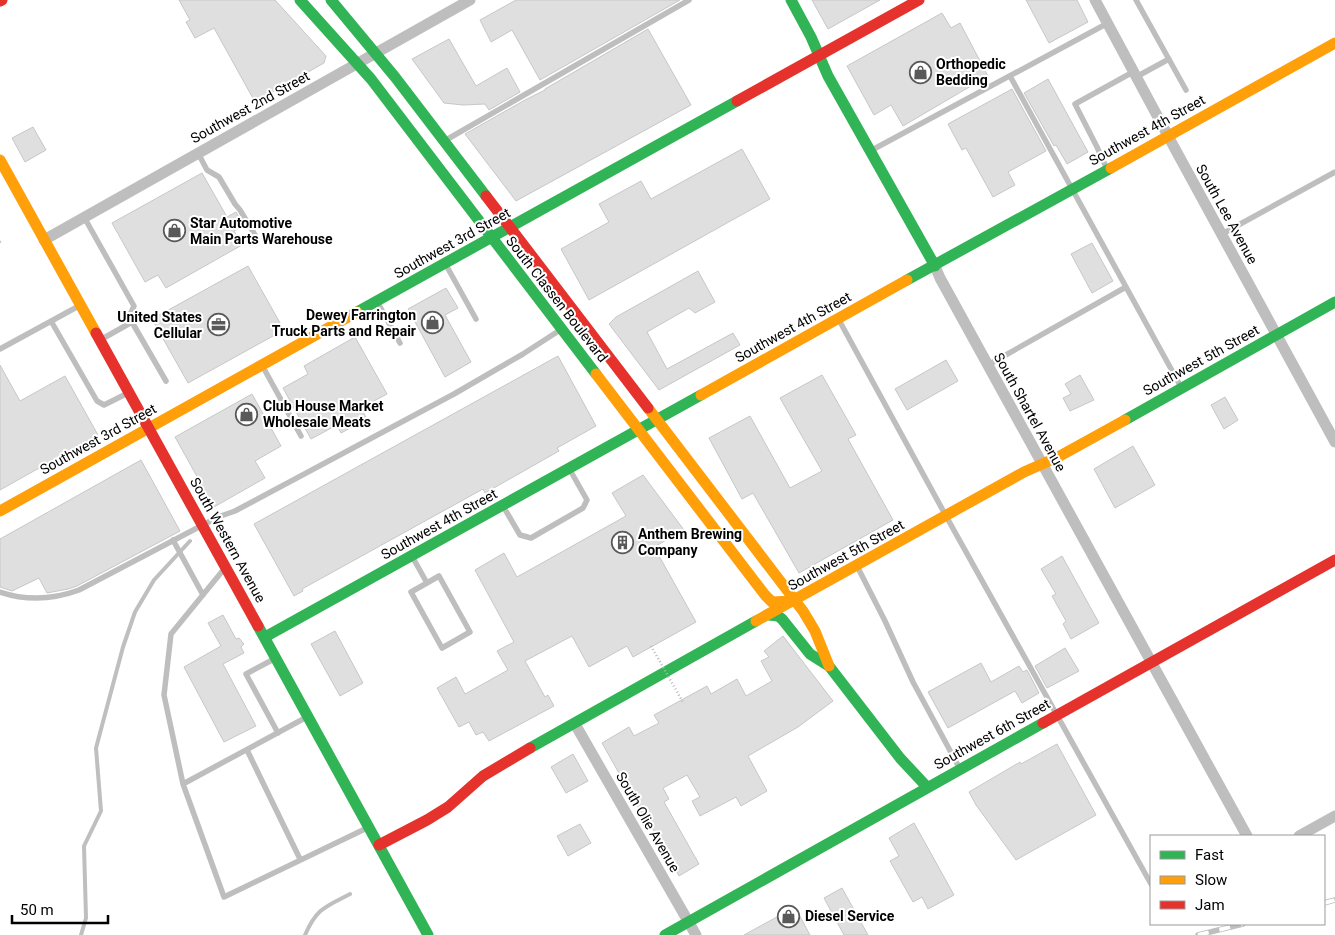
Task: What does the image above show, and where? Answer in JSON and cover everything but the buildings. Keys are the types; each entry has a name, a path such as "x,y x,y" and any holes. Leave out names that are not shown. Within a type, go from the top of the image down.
{"street":[{"name":"South Classen Boulevard","path":"300,0 358,63 377,87 765,595 772,602 795,600"},
{"name":"South Classen Boulevard","path":"331,0 376,53 658,419 812,624 828,666 900,758 927,787"},
{"name":"Southwest 2nd Street","path":"44,240 470,0"},
{"name":"South Shartel Avenue","path":"791,0 828,76 935,266 1246,835"},
{"name":"Southwest 3rd Street","path":"0,511 919,0"},
{"name":"South Lee Avenue","path":"1098,2 1168,136 1335,442"},
{"name":"Southwest 4th Street","path":"264,637 1335,43"},
{"name":"South Western Avenue","path":"0,160 428,935"},
{"name":"Southwest 5th Street","path":"378,845 448,807 483,776 795,600 1335,302"},
{"name":"Southwest 6th Street","path":"665,935 1335,560"},
{"name":"South Classen Boulevard","path":"769,615 782,619 810,654 828,666"},
{"name":"South Olie Avenue","path":"575,724 696,935"},
{"path":"1301,835 1335,816"}],"lane":[{"path":"444,141 689,0"},
{"path":"1136,0 1186,90"},
{"path":"870,151 1108,23"},
{"path":"1107,169 1098,147 1075,104 1169,59"},
{"path":"1010,76 1182,388"},
{"path":"198,153 207,170 220,177 255,235"},
{"path":"1222,234 1335,172"},
{"path":"84,217 134,306 129,317 166,381"},
{"path":"445,263 476,319"},
{"path":"988,365 1126,287"},
{"path":"376,302 400,343"},
{"path":"0,348 80,305"},
{"path":"838,319 1150,882"},
{"path":"51,321 97,401 104,405 129,392"},
{"path":"100,340 132,322"},
{"path":"0,592 15,597 45,599 57,598 79,590 218,516 235,511 378,436 506,364 562,329"},
{"path":"262,365 301,436"},
{"path":"502,506 520,535 532,538 583,508 587,500 569,468"},
{"path":"173,540 203,595"},
{"path":"412,556 427,583"},
{"path":"857,566 913,682 960,769"},
{"path":"226,567 171,634 164,695 183,784 224,897 369,827"},
{"path":"440,576 470,632 442,648 411,592 427,583 440,576"},
{"path":"276,658 246,674 278,733"},
{"path":"183,784 308,717"},
{"path":"247,750 300,860"}],"path":[{"path":"651,646 684,704"}],"waterway":[{"path":"81,935 86,918 84,846 101,811 96,748 123,647 135,612 154,580 190,541"},
{"path":"305,935 309,926 323,909 350,894"}],"railway":[{"path":"1325,903 1335,900"},
{"path":"1198,935 1239,925"}],"traffic: fast":[{"path":"300,0 371,79 596,374"},
{"path":"331,0 395,77 486,196"},
{"path":"791,0 811,37 828,76 935,266"},
{"path":"357,312 737,101"},
{"path":"907,280 1111,168"},
{"path":"1125,420 1335,302"},
{"path":"265,637 701,395"},
{"path":"769,615 778,616 782,619 810,654 829,666 900,758 927,787"},
{"path":"530,748 756,621"},
{"path":"258,626 428,935"},
{"path":"665,935 1043,723"}],"traffic: slow":[{"path":"1111,168 1335,43"},
{"path":"0,160 96,333"},
{"path":"701,395 907,280"},
{"path":"0,511 357,312"},
{"path":"596,374 765,595 772,602 793,601"},
{"path":"648,408 803,611 815,631 829,666"},
{"path":"756,621 1024,472 1058,457 1125,420"}],"traffic: jam":[{"path":"737,101 919,0"},
{"path":"486,196 648,408"},
{"path":"96,333 258,626"},
{"path":"1043,723 1335,560"},
{"path":"379,845 448,807 483,776 530,748"}],"place":[{"name":"Orthopedic Bedding","path":"920,72"},
{"name":"Star Automotive Main Parts Warehouse","path":"174,231"},
{"name":"Dewey Farrington Truck Parts and Repair","path":"432,323"},
{"name":"United States Cellular","path":"218,325"},
{"name":"Club House Market Wholesale Meats","path":"247,414"},
{"name":"Anthem Brewing Company","path":"622,542"},
{"name":"Diesel Service","path":"789,916"}]}
